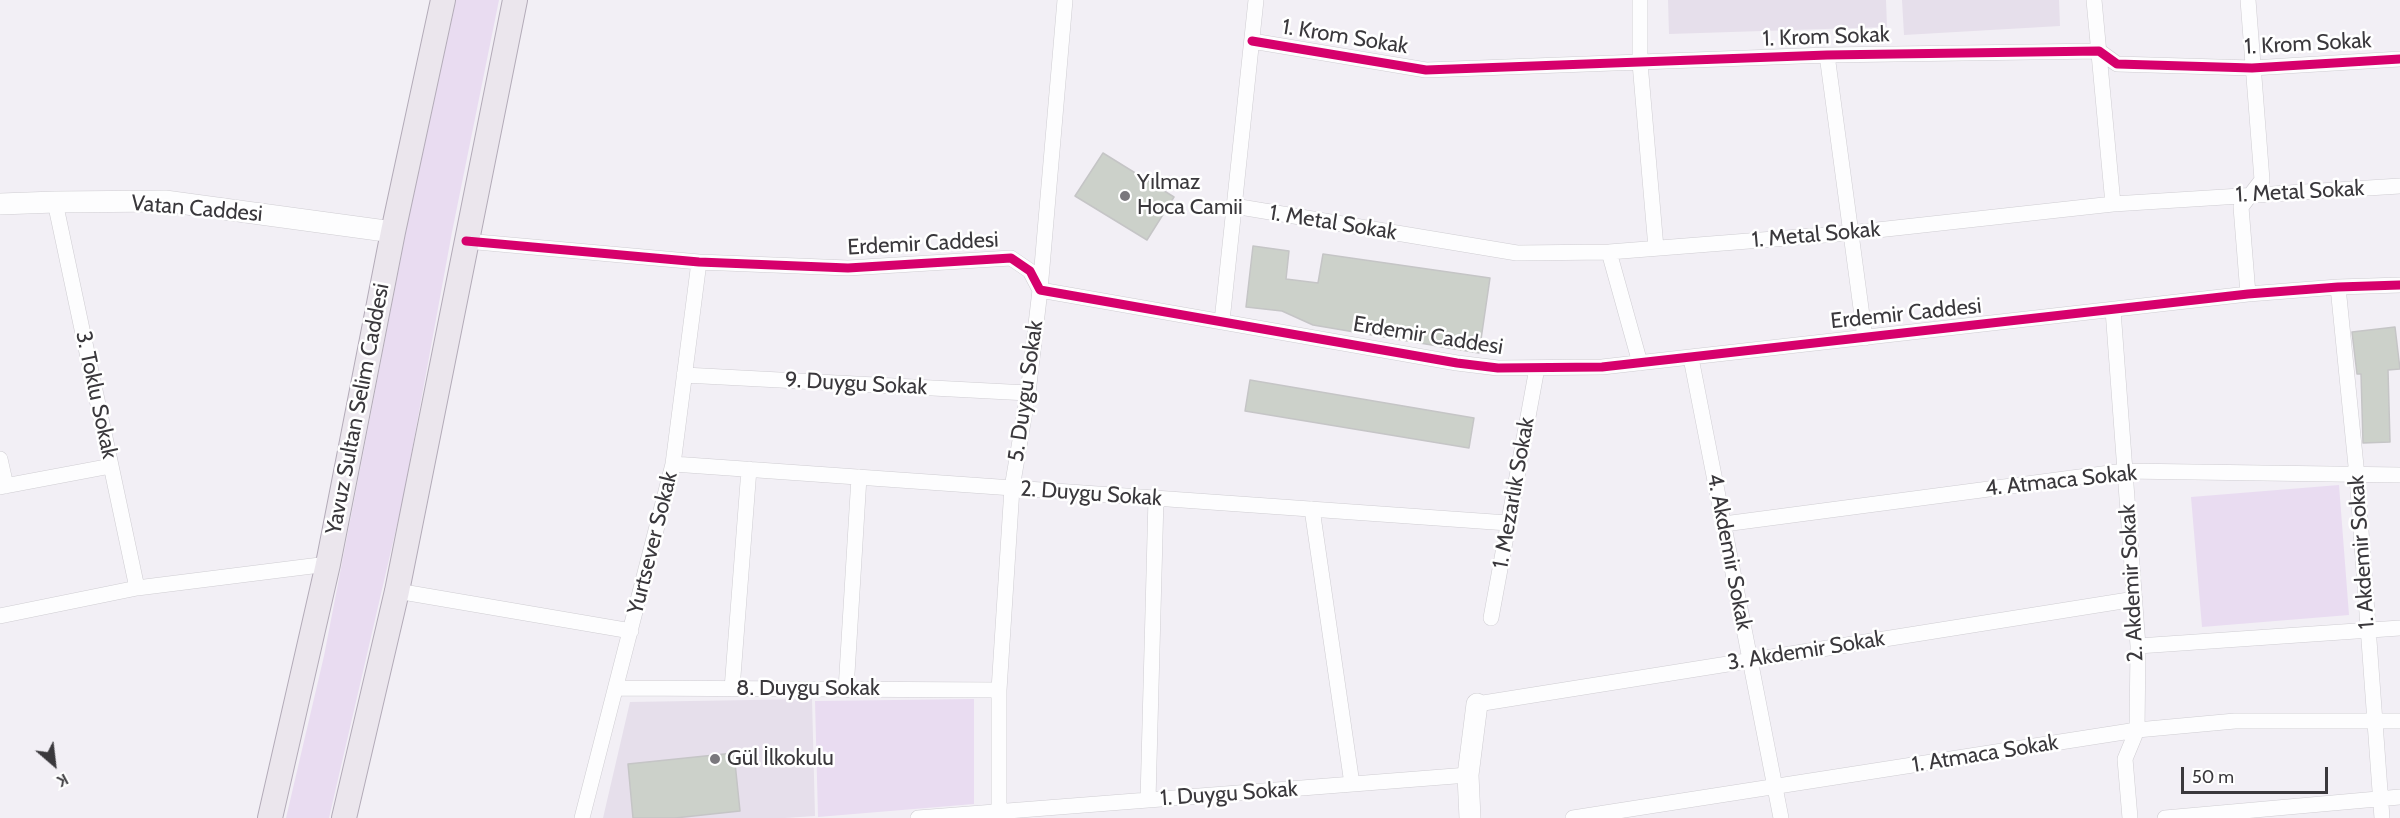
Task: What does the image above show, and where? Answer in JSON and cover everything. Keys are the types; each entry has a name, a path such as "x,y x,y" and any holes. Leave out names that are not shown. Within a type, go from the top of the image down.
{"main road":[{"name":"Yavuz Sultan Selim Caddesi","path":"270,818 328,564 393,232 443,0"},
{"path":"344,818 397,591 515,0"}],"street":[{"name":"5. Duygu Sokak","path":"999,815 999,690 1012,488 1028,393 1040,290 1065,0"},
{"path":"1222,321 1256,0"},
{"path":"1640,0 1640,63 1656,248"},
{"path":"2094,0 2113,204"},
{"path":"2248,0 2262,180 2241,207 2248,294"},
{"name":"1. Krom Sokak","path":"1252,41 1426,70 1827,55 2099,51 2116,64 2252,68 2400,59"},
{"path":"1827,55 1865,338"},
{"name":"1. Metal Sokak","path":"1234,206 1517,253 1609,252 1850,233 2113,204 2400,186"},
{"name":"Vatan Caddesi","path":"0,204 165,201 393,232"},
{"name":"3. Toklu Sokak","path":"55,202 137,588"},
{"name":"Erdemir Caddesi","path":"466,241 699,262 848,268 1011,258 1030,271 1040,290 1457,363 1537,368 1602,367 1691,358 2248,294 2400,285"},
{"path":"1609,252 1640,363"},
{"name":"Yurtsever Sokak","path":"582,818 673,464 699,262"},
{"name":"1. Akdemir Sokak","path":"2338,287 2357,476 2382,818"},
{"name":"2. Akdemir Sokak","path":"2113,310 2138,646 2138,730 2125,759 2130,818"},
{"name":"4. Akdemir Sokak","path":"1691,358 1781,818"},
{"name":"1. Mezarlık Sokak","path":"1491,618 1537,368"},
{"name":"9. Duygu Sokak","path":"684,375 1028,393"},
{"path":"0,459 3,487 111,466"},
{"name":"2. Duygu Sokak","path":"673,464 1508,523"},
{"path":"732,689 749,469"},
{"name":"4. Atmaca Sokak","path":"1724,524 2125,471 2400,475"},
{"path":"846,690 859,477"},
{"path":"1148,800 1156,498"},
{"path":"1312,509 1352,784"},
{"path":"0,616 137,588 328,564"},
{"path":"397,591 631,631"},
{"name":"3. Akdemir Sokak","path":"1478,704 2135,599"},
{"path":"2138,646 2400,628"},
{"name":"8. Duygu Sokak","path":"617,688 999,690"},
{"path":"1470,818 1468,775 1478,704"},
{"name":"1. Atmaca Sokak","path":"1574,818 2138,730 2235,721 2374,723 2400,721"},
{"name":"1. Duygu Sokak","path":"918,818 999,815 1148,800 1468,775"},
{"path":"2165,818 2400,797"}],"shaded area":[{"path":"456,0 499,0 452,232 403,499 329,818 286,818 324,656 407,226"},
{"path":"1668,0 1886,0 1887,27 1669,34"},
{"path":"1902,0 2059,0 2060,26 1904,35"},
{"path":"2339,485 2349,615 2202,627 2191,497"},
{"name":"Gül İlkokulu","path":"812,699 815,816 603,818 630,702"},
{"path":"974,699 974,804 818,817 815,701"}],"building":[{"name":"Yılmaz Hoca Camii","path":"1103,153 1174,197 1147,240 1075,196"},
{"path":"1253,246 1289,251 1286,279 1318,283 1323,254 1490,278 1479,353 1313,325 1282,311 1246,307"},
{"path":"2395,327 2400,369 2388,370 2390,442 2363,443 2361,374 2357,374 2352,332"},
{"path":"1250,380 1474,418 1469,448 1245,411"},
{"path":"734,753 740,811 675,818 633,818 628,764"}],"cycle path":[{"path":"1252,41 1426,70 1827,55 2099,51 2117,64 2252,68 2400,59"},
{"path":"466,241 699,262 848,268 1011,258 1030,271 1040,290 1457,363 1498,368 1602,367 2248,294 2400,285"}],"place":[{"name":"Yılmaz Hoca Camii","path":"1125,196"},
{"name":"Gül İlkokulu","path":"715,759"}]}
